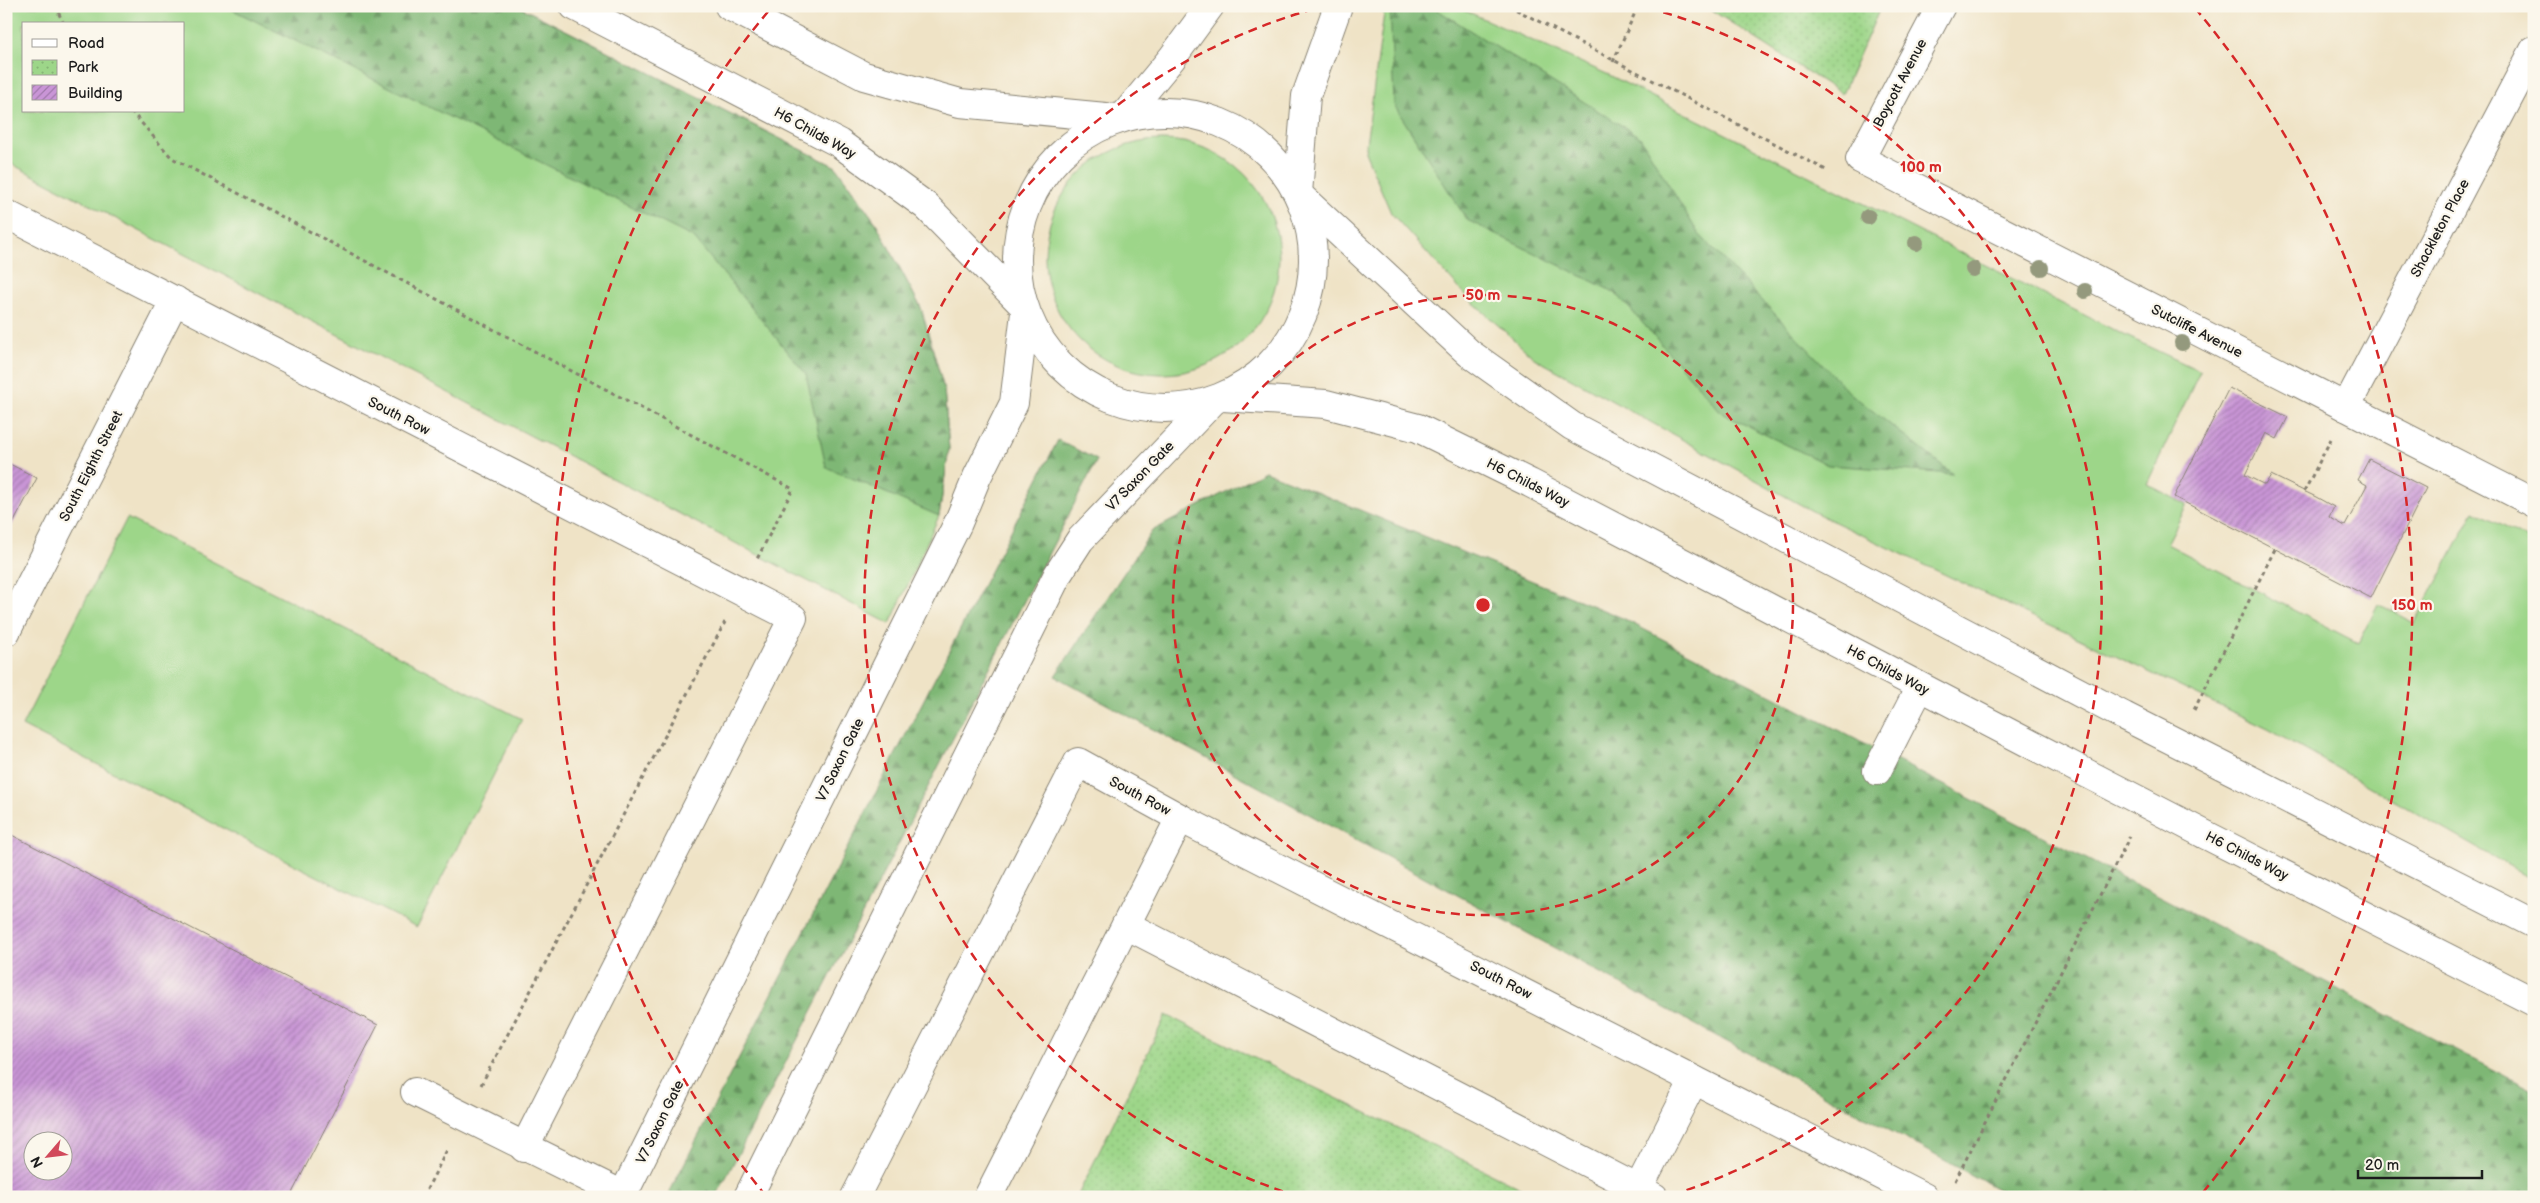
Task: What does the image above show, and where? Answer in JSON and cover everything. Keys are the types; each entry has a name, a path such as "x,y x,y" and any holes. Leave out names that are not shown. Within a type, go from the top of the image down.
{"street":[{"name":"H6 Childs Way","path":"574,6 839,143 926,206 1024,309"},
{"path":"729,6 864,76 960,103 1120,117 1175,111 1225,123 1268,152 1299,195 1469,354 1572,426 2124,716 2534,924"},
{"path":"1210,6 1120,117 1067,147 1032,193 1016,248 1024,309 1056,361 1101,395 1156,409 1218,399 1264,372 1294,335 1311,290 1313,243 1299,195 1306,96 1337,9"},
{"name":"Boycott Avenue","path":"1860,159 1941,6"},
{"name":"Shackleton Place","path":"2346,407 2534,50"},
{"name":"Sutcliffe Avenue","path":"1860,159 2534,502"},
{"name":"South Row","path":"6,214 792,618 524,1148"},
{"name":"South Eighth Street","path":"6,632 175,300"},
{"name":"V7 Saxon Gate","path":"623,1196 958,523 977,477 1014,403 1024,309"},
{"name":"H6 Childs Way","path":"1218,399 1326,404 1418,428 1538,488 2206,835 2534,1002"},
{"name":"V7 Saxon Gate","path":"748,1197 1058,574 1080,540 1218,399"},
{"path":"1877,771 1920,687"},
{"name":"South Row","path":"856,1197 1078,762 1180,818 1924,1197"},
{"path":"988,1197 1180,818"},
{"path":"1126,925 1642,1194 1694,1080"},
{"path":"415,1092 623,1196"}],"path":[{"path":"6,19 12,6"},
{"path":"55,6 63,22"},
{"path":"1613,62 1638,6"},
{"path":"132,112 172,158 793,489 741,592 423,1197"},
{"path":"2304,492 2346,407"},
{"path":"2190,718 2275,549"},
{"path":"1951,1188 2132,833"}],"green space":[{"path":"6,6 518,6 836,167 876,223 921,308 944,389 949,449 939,516 890,624 6,161"},
{"path":"225,6 518,6 836,167 876,223 921,308 944,389 949,449 939,516 826,467 806,374 694,238"},
{"path":"1385,6 1455,6 1609,75 2122,334 2200,371 2147,484 2187,505 2167,544 2358,643 2378,604 2415,623 2474,511 2534,543 2534,880 2268,729 1814,512 1534,358 1466,296 1391,213 1365,152"},
{"path":"1390,6 1431,6 1640,137 1698,233 1850,393 1953,474 1828,465 1723,414 1616,293 1467,220 1394,105"},
{"path":"1705,6 1881,6 1842,94"},
{"path":"1151,140 1173,140 1207,149 1227,160 1245,174 1259,192 1270,212 1277,234 1279,257 1277,280 1270,302 1259,322 1245,340 1217,360 1196,369 1173,374 1151,374 1128,369 1107,360 1088,348 1071,331 1059,312 1050,291 1045,268 1045,246 1050,223 1059,202 1071,183 1088,166 1107,154 1128,145"},
{"path":"1058,440 1097,460 716,1197 667,1197"},
{"path":"1265,471 1620,617 2534,1091 2534,1197 2012,1197 1055,676 1152,531"},
{"path":"127,518 522,719 417,927 22,726"},
{"path":"1166,1015 1539,1197 1077,1197"}],"building":[{"path":"2229,388 2288,417 2277,439 2266,433 2245,475 2265,485 2271,475 2316,497 2334,507 2329,517 2345,526 2367,485 2358,480 2369,459 2426,488 2371,598 2174,497"},
{"path":"6,462 37,478 6,537"},
{"path":"6,832 378,1025 290,1197 6,1197"}]}
